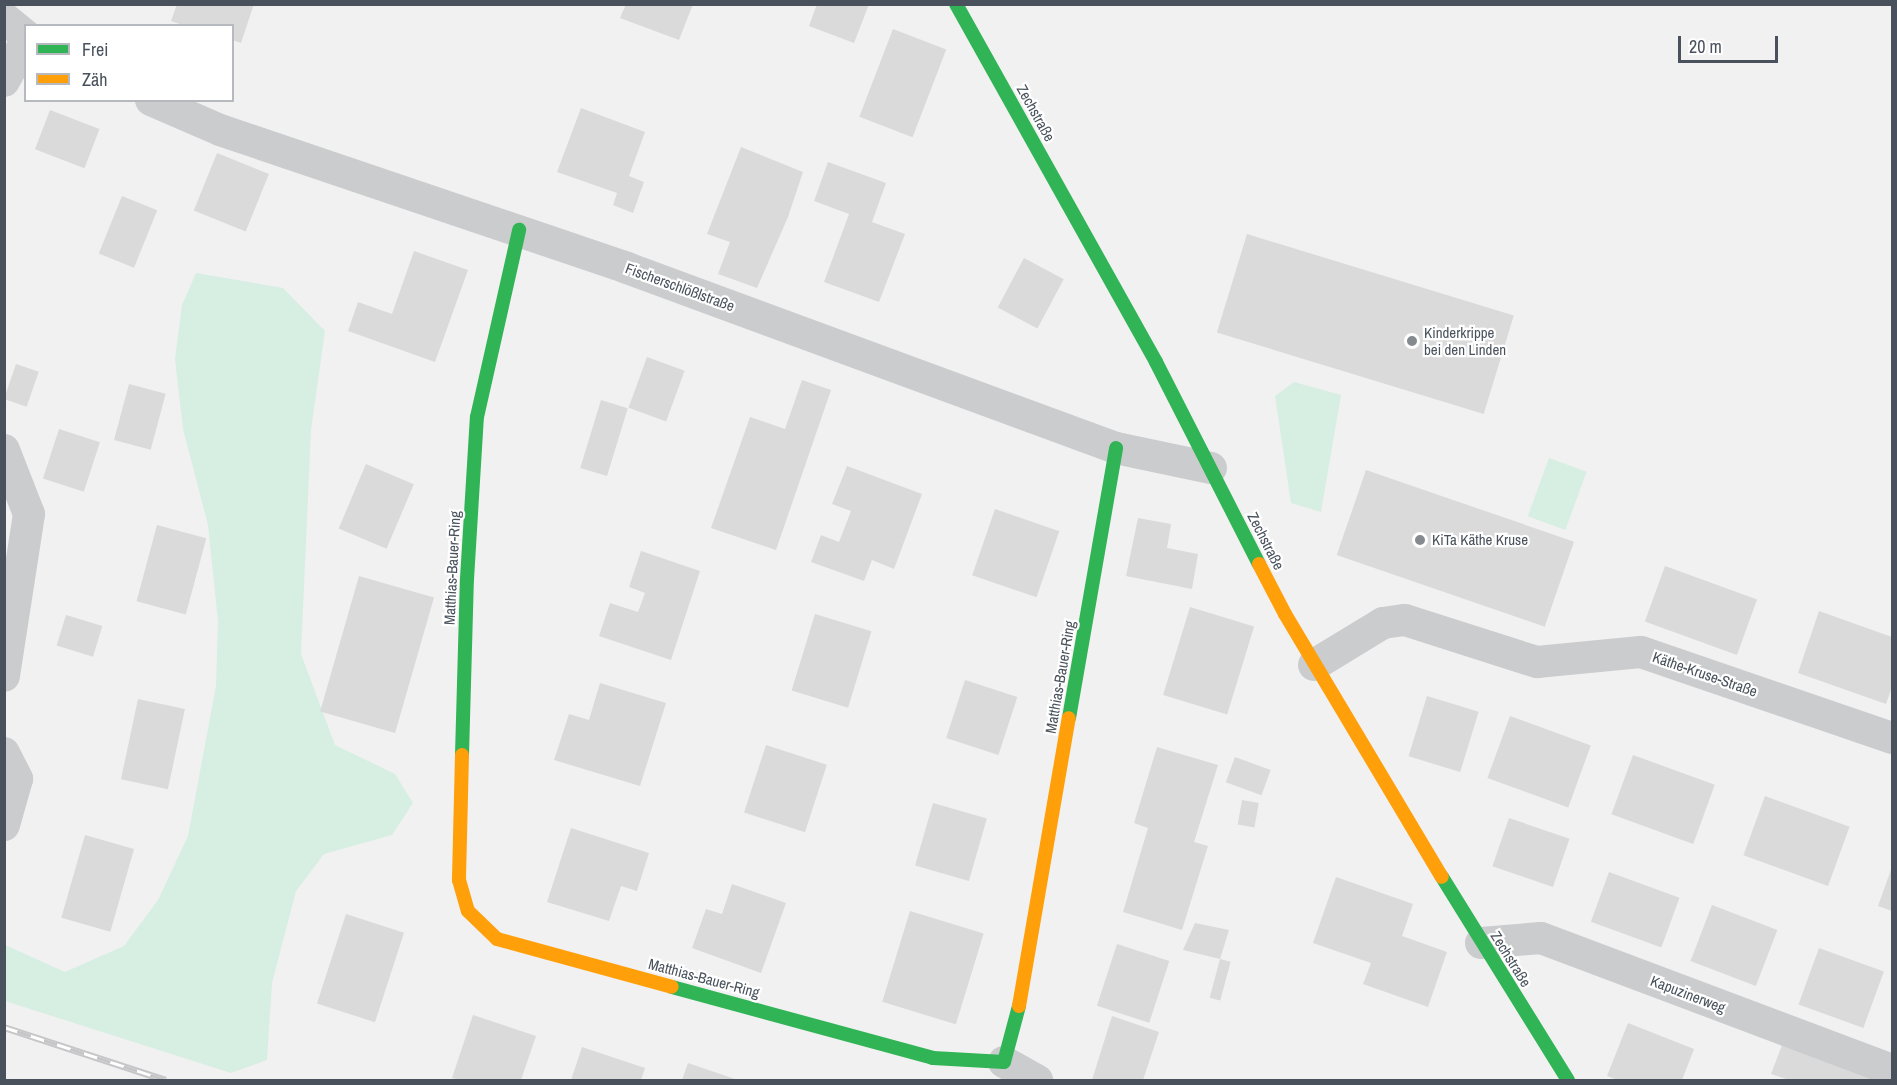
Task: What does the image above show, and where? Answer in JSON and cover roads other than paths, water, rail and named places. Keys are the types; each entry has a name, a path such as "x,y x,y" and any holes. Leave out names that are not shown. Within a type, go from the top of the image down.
{"street":[{"name":"Zechstraße","path":"956,4 1156,362 1314,665 1481,944 1568,1080"},
{"path":"4,18 24,34"},
{"path":"4,81 24,45"},
{"name":"Fischerschlößlstraße","path":"156,102 220,130 639,272 1116,448 1211,468"},
{"name":"Matthias-Bauer-Ring","path":"519,230 477,417 467,579 459,880 468,911 497,939 933,1058 1004,1062 1016,1021 1116,448"},
{"path":"4,450 29,514 4,676"},
{"name":"Käthe-Kruse-Straße","path":"1314,665 1383,623 1404,620 1537,662 1641,652 1893,738"},
{"path":"4,753 17,779 4,825"},
{"name":"Kapuzinerweg","path":"1481,944 1541,938 1893,1070"},
{"path":"1004,1062 1037,1080"}],"railway":[{"path":"4,1027 166,1080"}],"place":[{"name":"Kinderkrippe bei den Linden","path":"1412,341"},
{"name":"KiTa Käthe Kruse","path":"1420,540"}]}
